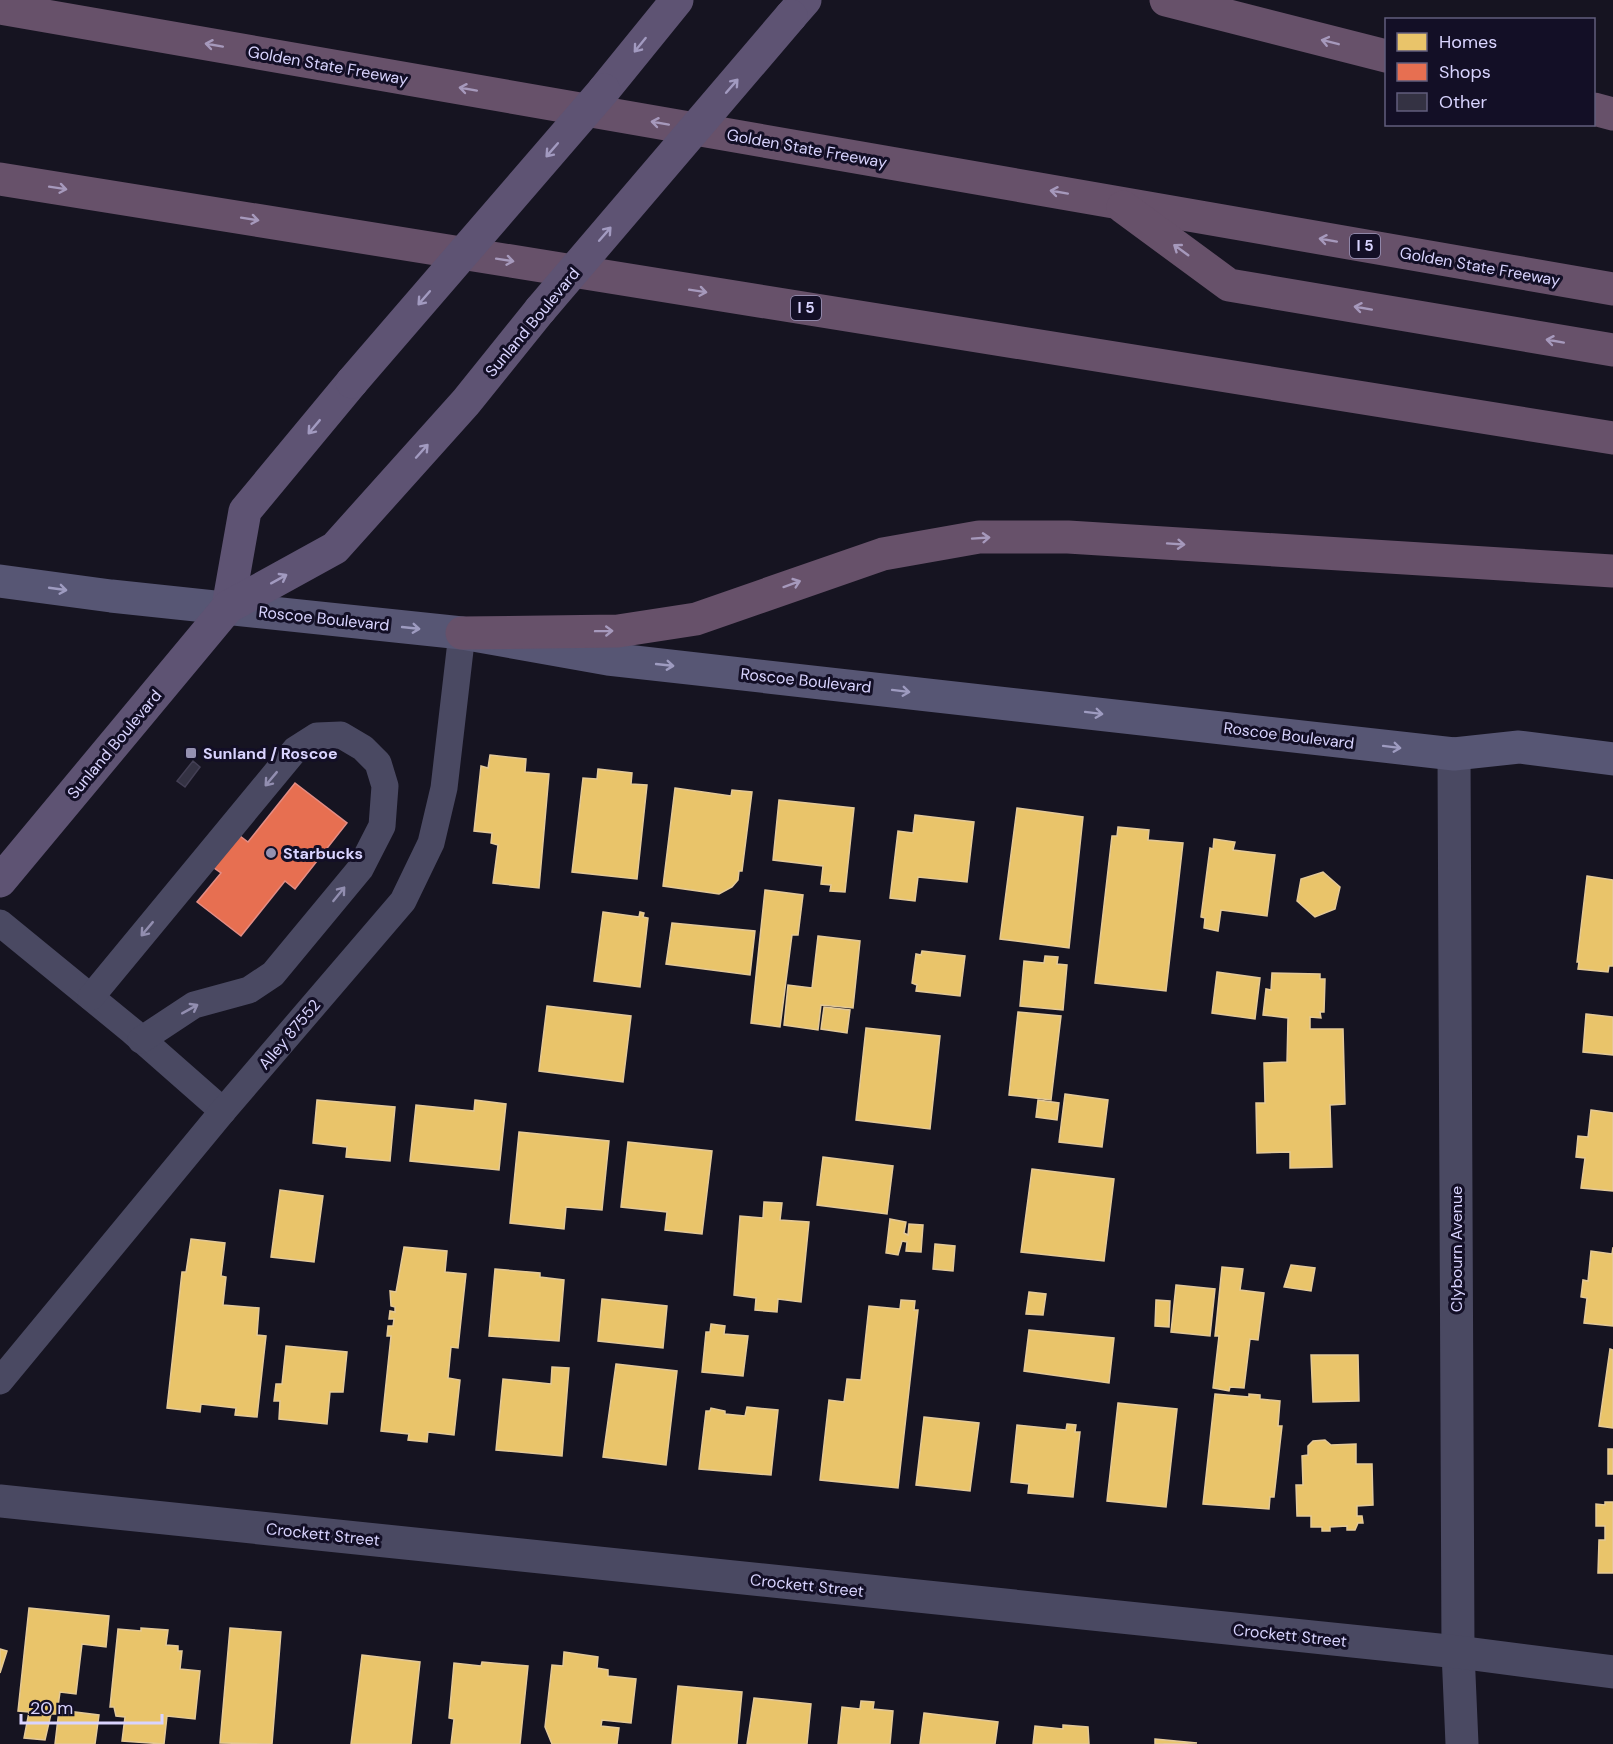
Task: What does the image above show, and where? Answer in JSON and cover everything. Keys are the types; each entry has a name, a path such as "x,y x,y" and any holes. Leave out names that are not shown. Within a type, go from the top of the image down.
{"highway":[{"path":"1166,0 1385,56"},
{"name":"Golden State Freeway","path":"0,8 1613,290"},
{"path":"1595,110 1613,114"},
{"name":"I 5","path":"0,179 1613,438"},
{"path":"1116,202 1229,285 1613,350"},
{"path":"462,633 618,631 696,619 883,554 979,537 1079,538 1613,571"}],"main road":[{"name":"Sunland Boulevard","path":"228,607 245,511 352,382 604,90 677,0"},
{"name":"Sunland Boulevard","path":"0,881 228,607 336,548 466,402 540,310 798,8"},
{"name":"Roscoe Boulevard","path":"0,581 111,596 462,633 608,659 1454,754 1519,747 1613,759"}],"street":[{"name":"Clybourn Avenue","path":"1454,754 1458,1652 1462,1744"},
{"name":"Crockett Street","path":"0,1501 1458,1652 1613,1672"}],"lane":[{"name":"Alley 87552","path":"0,1381 223,1111 403,901 431,843 444,788 462,633"},
{"path":"91,997 295,750 317,736 341,735 363,748 378,763 385,786 382,826 360,869 273,974 249,990 194,1005 141,1040"},
{"path":"0,923 91,997 223,1111"}],"building: Homes":[{"path":"490,755 526,759 525,772 549,774 539,888 493,883 498,845 491,843 492,833 474,831 481,766 488,768"},
{"path":"598,769 632,773 631,784 647,785 637,879 572,872 583,778 597,779"},
{"path":"675,788 731,796 732,790 752,792 742,871 739,871 738,880 732,887 719,894 663,886"},
{"path":"779,800 854,808 845,892 830,891 831,885 821,884 823,866 773,860"},
{"path":"1017,808 1083,817 1069,948 1000,939"},
{"path":"915,815 974,822 967,882 918,877 915,901 890,898 898,831 913,833"},
{"path":"1118,827 1149,830 1148,840 1183,843 1166,991 1095,983 1112,836 1117,836"},
{"path":"1214,839 1235,842 1233,850 1275,855 1267,916 1221,910 1218,931 1204,928 1205,918 1201,917 1210,848 1213,849"},
{"path":"1323,872 1340,887 1335,909 1315,917 1297,901 1301,879"},
{"path":"1587,876 1613,880 1613,966 1609,966 1608,972 1578,969"},
{"path":"765,890 803,895 798,935 792,935 780,1027 751,1023"},
{"path":"603,912 639,917 640,912 644,913 643,917 648,918 640,987 594,981"},
{"path":"672,923 755,931 750,975 666,964"},
{"path":"818,936 860,941 853,1008 821,1005 818,1030 784,1025 788,985 812,988"},
{"path":"922,951 965,956 960,996 916,991 917,985 912,983 916,954 921,955"},
{"path":"1045,956 1058,957 1057,964 1067,965 1063,1010 1020,1006 1024,961 1044,963"},
{"path":"1217,972 1260,978 1255,1019 1212,1013"},
{"path":"1272,973 1320,974 1320,979 1325,979 1324,1012 1320,1012 1321,1018 1310,1017 1310,1029 1343,1029 1345,1104 1330,1105 1332,1167 1290,1168 1290,1152 1257,1153 1256,1103 1265,1103 1264,1063 1287,1062 1288,1018 1263,1015 1266,989 1271,990"},
{"path":"547,1006 631,1016 623,1082 539,1071"},
{"path":"824,1007 850,1010 847,1033 821,1029"},
{"path":"1018,1012 1061,1016 1051,1100 1009,1095"},
{"path":"1586,1014 1613,1017 1613,1055 1583,1052"},
{"path":"866,1028 940,1036 930,1129 856,1120"},
{"path":"1065,1094 1108,1100 1102,1147 1059,1142"},
{"path":"317,1100 395,1107 390,1161 346,1157 347,1147 313,1143"},
{"path":"475,1100 506,1104 499,1170 410,1161 416,1105 474,1111"},
{"path":"1038,1100 1059,1103 1057,1120 1036,1117"},
{"path":"1591,1110 1613,1113 1613,1191 1581,1188 1585,1158 1576,1157 1578,1136 1588,1137"},
{"path":"519,1132 609,1141 602,1210 566,1207 564,1229 510,1223"},
{"path":"628,1142 712,1151 702,1234 665,1230 667,1212 621,1207"},
{"path":"823,1157 893,1166 887,1214 817,1205"},
{"path":"1032,1169 1114,1179 1104,1261 1021,1252"},
{"path":"280,1190 323,1196 314,1262 271,1257"},
{"path":"764,1202 782,1203 780,1220 809,1222 801,1302 778,1299 777,1312 755,1310 756,1298 734,1295 740,1216 763,1218"},
{"path":"890,1219 906,1222 904,1233 908,1235 909,1224 923,1225 921,1252 906,1251 907,1242 902,1241 898,1255 886,1253"},
{"path":"191,1239 225,1243 221,1276 226,1277 223,1305 259,1308 257,1335 266,1336 257,1417 235,1415 236,1408 201,1404 200,1412 167,1408 182,1272 186,1272"},
{"path":"935,1244 955,1246 953,1271 933,1269"},
{"path":"404,1247 447,1251 445,1272 466,1274 458,1348 451,1347 448,1378 460,1380 454,1435 428,1432 427,1442 408,1440 409,1434 381,1431 391,1336 387,1336 388,1326 393,1326 394,1319 389,1319 390,1311 395,1312 395,1307 391,1306 390,1291 396,1292"},
{"path":"1613,1247 1613,1326 1584,1323 1587,1298 1581,1297 1583,1280 1588,1281 1591,1251 1612,1254"},
{"path":"1291,1265 1315,1268 1311,1291 1284,1287"},
{"path":"1222,1267 1243,1269 1240,1290 1264,1293 1258,1340 1250,1339 1244,1388 1230,1387 1229,1391 1213,1388 1219,1336 1215,1336"},
{"path":"495,1269 540,1273 540,1277 564,1280 559,1341 489,1336"},
{"path":"1176,1285 1215,1289 1210,1336 1171,1332"},
{"path":"1029,1292 1046,1294 1043,1315 1026,1314"},
{"path":"602,1299 667,1306 663,1348 598,1341"},
{"path":"901,1300 915,1301 914,1310 918,1310 898,1488 820,1480 829,1400 844,1402 847,1379 861,1380 869,1306 900,1309"},
{"path":"1156,1300 1170,1301 1169,1327 1155,1326"},
{"path":"711,1324 725,1326 724,1334 748,1336 743,1376 702,1372 706,1332 710,1332"},
{"path":"1029,1330 1114,1338 1109,1383 1024,1371"},
{"path":"286,1346 347,1352 343,1392 330,1392 327,1424 279,1419 280,1401 274,1401 276,1384 282,1384"},
{"path":"1610,1349 1613,1350 1613,1428 1599,1426"},
{"path":"1311,1355 1358,1355 1359,1401 1313,1402"},
{"path":"616,1364 677,1371 666,1465 603,1457"},
{"path":"552,1367 569,1368 562,1456 496,1450 503,1379 551,1384"},
{"path":"1215,1394 1249,1397 1249,1394 1260,1395 1260,1399 1280,1401 1278,1426 1282,1426 1274,1497 1270,1497 1269,1509 1203,1504"},
{"path":"1118,1403 1177,1409 1166,1507 1107,1501"},
{"path":"747,1407 778,1410 771,1475 699,1469 706,1411 710,1411 711,1408 725,1411 725,1414 745,1416"},
{"path":"924,1417 979,1423 970,1491 916,1485"},
{"path":"1067,1424 1076,1425 1075,1432 1080,1432 1073,1497 1028,1493 1029,1484 1011,1482 1017,1425 1066,1430"},
{"path":"1325,1440 1331,1445 1356,1444 1356,1464 1372,1464 1373,1505 1357,1506 1357,1516 1362,1516 1363,1523 1358,1523 1355,1530 1347,1530 1347,1526 1330,1527 1330,1531 1322,1531 1322,1527 1311,1527 1311,1516 1297,1516 1296,1485 1303,1485 1302,1456 1308,1455 1308,1446 1313,1441"},
{"path":"1608,1449 1613,1449 1613,1474 1608,1474"},
{"path":"1605,1502 1613,1502 1613,1573 1598,1573 1599,1540 1605,1540 1605,1526 1596,1526 1596,1504 1605,1505"},
{"path":"29,1608 109,1616 106,1647 82,1644 76,1694 60,1692 57,1714 51,1714 45,1740 24,1738 29,1712 18,1711"},
{"path":"141,1628 168,1630 166,1645 178,1646 178,1651 182,1651 180,1669 200,1671 195,1719 167,1716 164,1744 122,1741 125,1717 116,1716 114,1707 110,1707 118,1629 141,1631"},
{"path":"230,1628 281,1632 272,1744 220,1743"},
{"path":"0,1649 7,1651 0,1673"},
{"path":"564,1652 598,1657 597,1668 608,1670 608,1676 636,1679 631,1723 602,1720 601,1726 619,1728 617,1744 552,1744 545,1727 552,1665 563,1666"},
{"path":"362,1655 420,1662 411,1744 351,1744"},
{"path":"482,1662 528,1666 520,1744 451,1744 454,1719 449,1718 454,1663 481,1666"},
{"path":"678,1686 742,1692 737,1744 672,1744"},
{"path":"754,1698 811,1704 807,1744 747,1744"},
{"path":"861,1701 874,1702 873,1709 893,1711 890,1744 838,1744 842,1707 860,1709"},
{"path":"59,1710 99,1715 95,1744 55,1744"},
{"path":"924,1713 998,1722 995,1744 920,1744"},
{"path":"1063,1725 1088,1727 1089,1744 1033,1744 1035,1726 1063,1729"},
{"path":"1155,1739 1197,1743 1155,1744"}],"building: Shops":[{"name":"Starbucks","path":"295,783 347,823 295,889 285,881 241,936 197,902 221,873 210,865 236,833 248,842"}],"building: Other":[{"path":"193,761 200,767 185,787 177,781"}],"place":[{"name":"Sunland / Roscoe","path":"191,753"},
{"name":"Starbucks","path":"271,853"}]}
